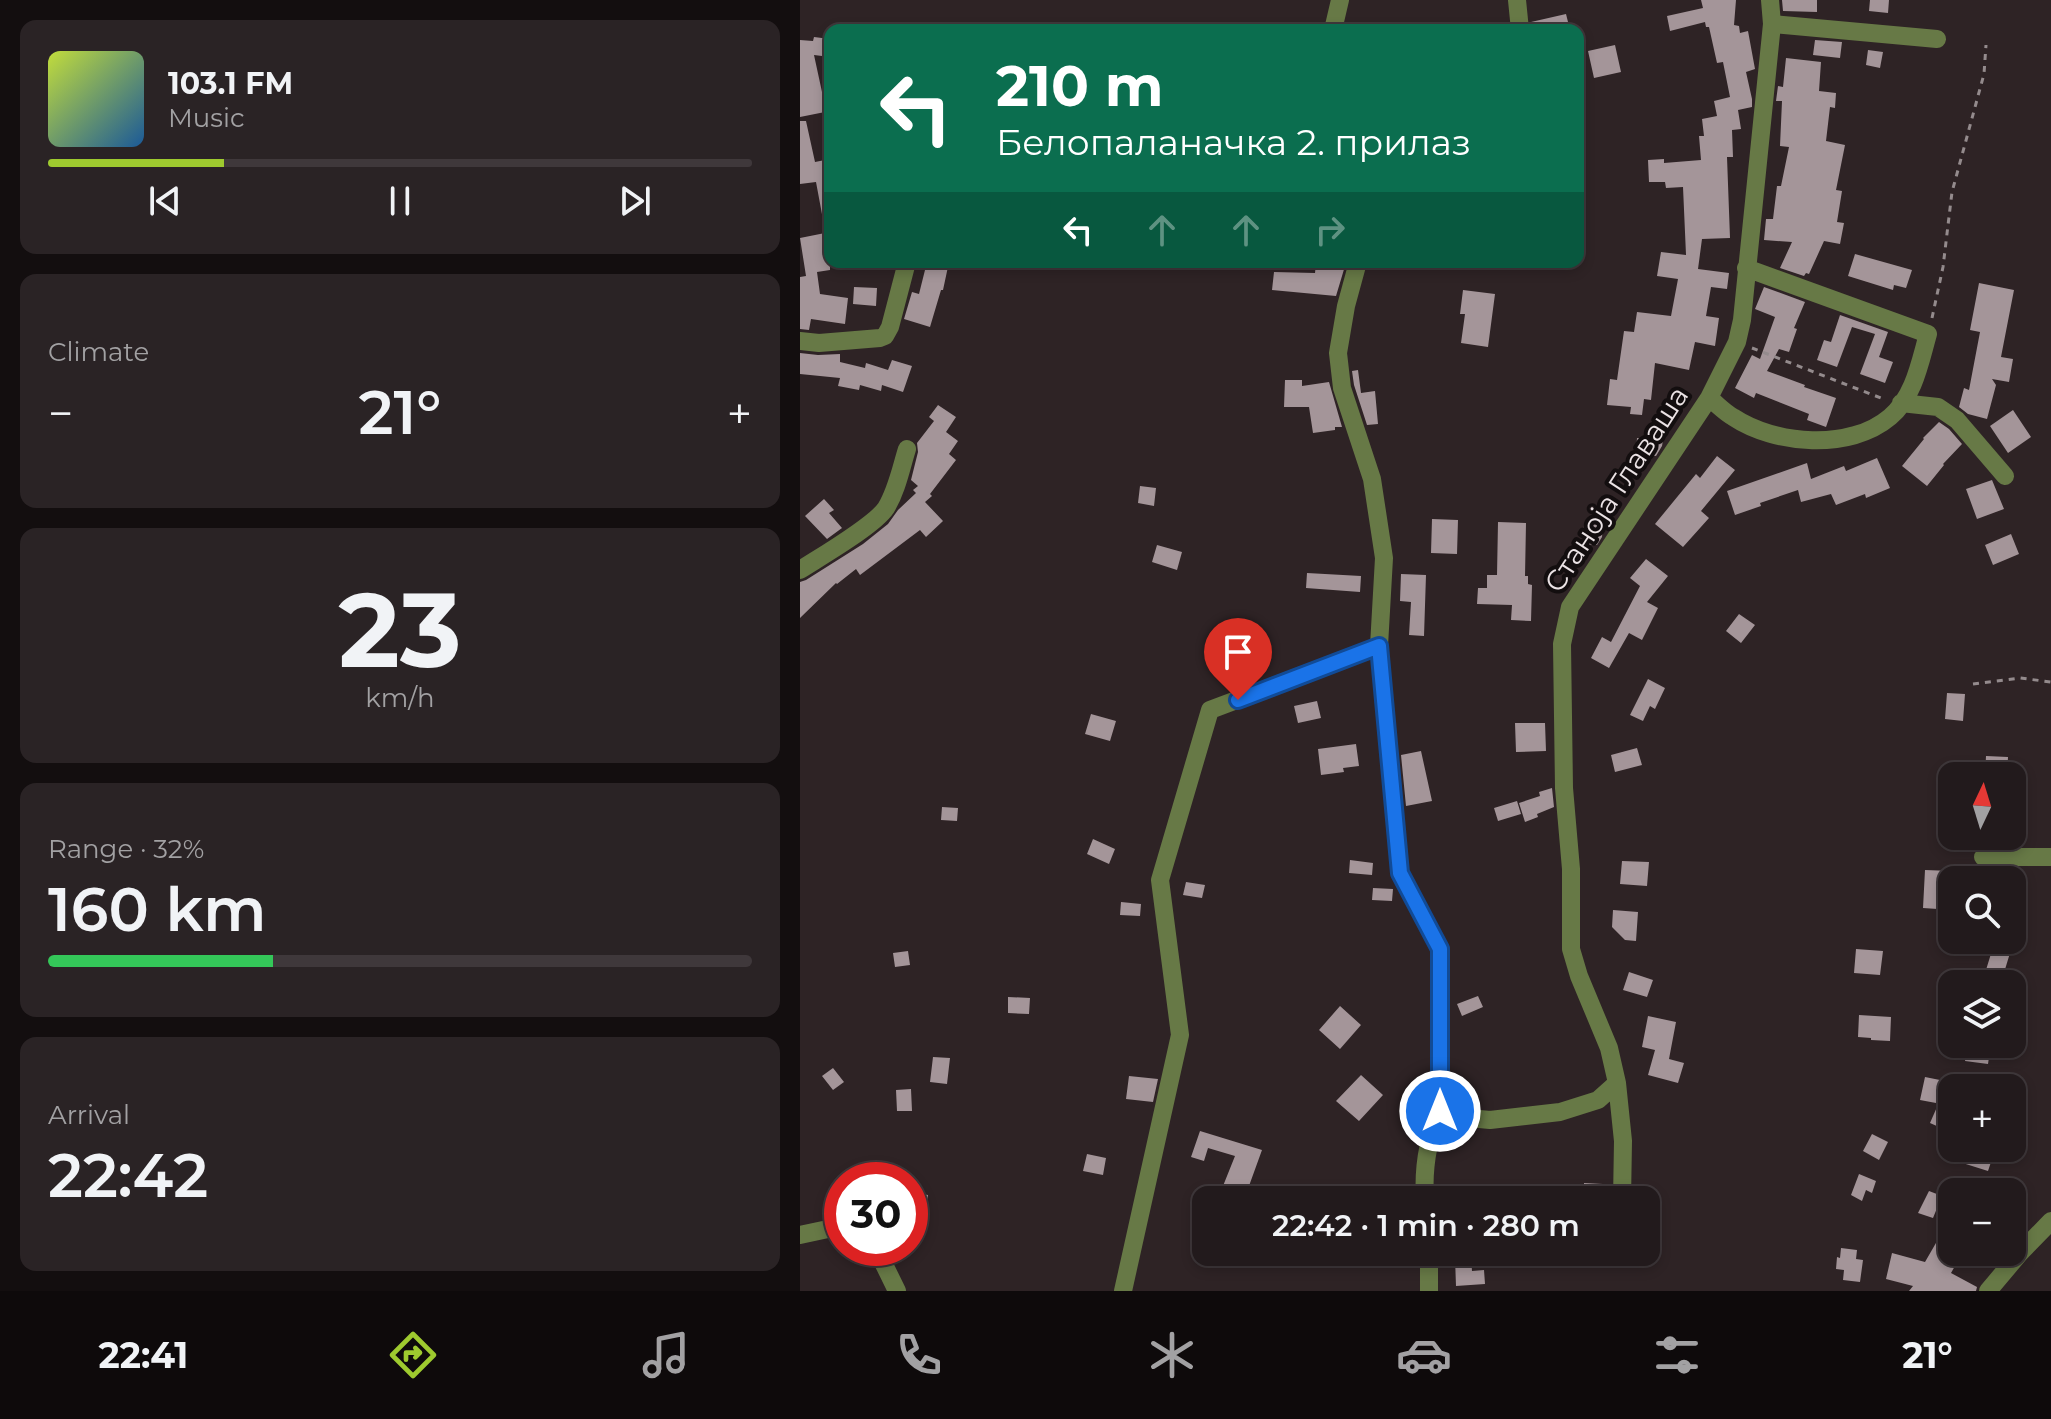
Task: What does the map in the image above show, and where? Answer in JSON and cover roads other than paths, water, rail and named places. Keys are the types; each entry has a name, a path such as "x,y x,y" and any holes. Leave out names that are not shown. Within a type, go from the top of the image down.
{"street":[{"path":"1334,24 1340,0"},
{"path":"1517,0 1519,24"},
{"name":"Станоја Главаша","path":"1622,1186 1623,1141 1617,1083 1609,1048 1571,949 1562,644 1570,607 1709,398 1737,342 1742,320 1772,24 1770,0"},
{"path":"1772,24 1937,39"},
{"path":"800,341 819,343 885,336 905,268"},
{"path":"1356,268 1338,353 1342,388 1372,479 1384,558 1379,646 1400,873 1440,949 1440,1111 1433,1128 1424,1186"},
{"path":"1709,398 1734,418 1784,438 1831,439 1855,435 1891,416 1901,403 1911,389 1928,334 1746,268"},
{"path":"1901,403 1938,407 1957,420 2005,476"},
{"path":"800,570 855,535 884,511 907,449"},
{"path":"1123,1291 1180,1035 1160,880 1210,710 1379,646"},
{"path":"1983,857 2051,857"},
{"path":"1440,1111 1458,1117 1490,1120 1560,1112 1598,1100 1617,1083"},
{"path":"1988,1291 2051,1221"},
{"path":"800,1235 824,1230"},
{"path":"885,1266 897,1291"},
{"path":"1429,1266 1429,1291"}]}
